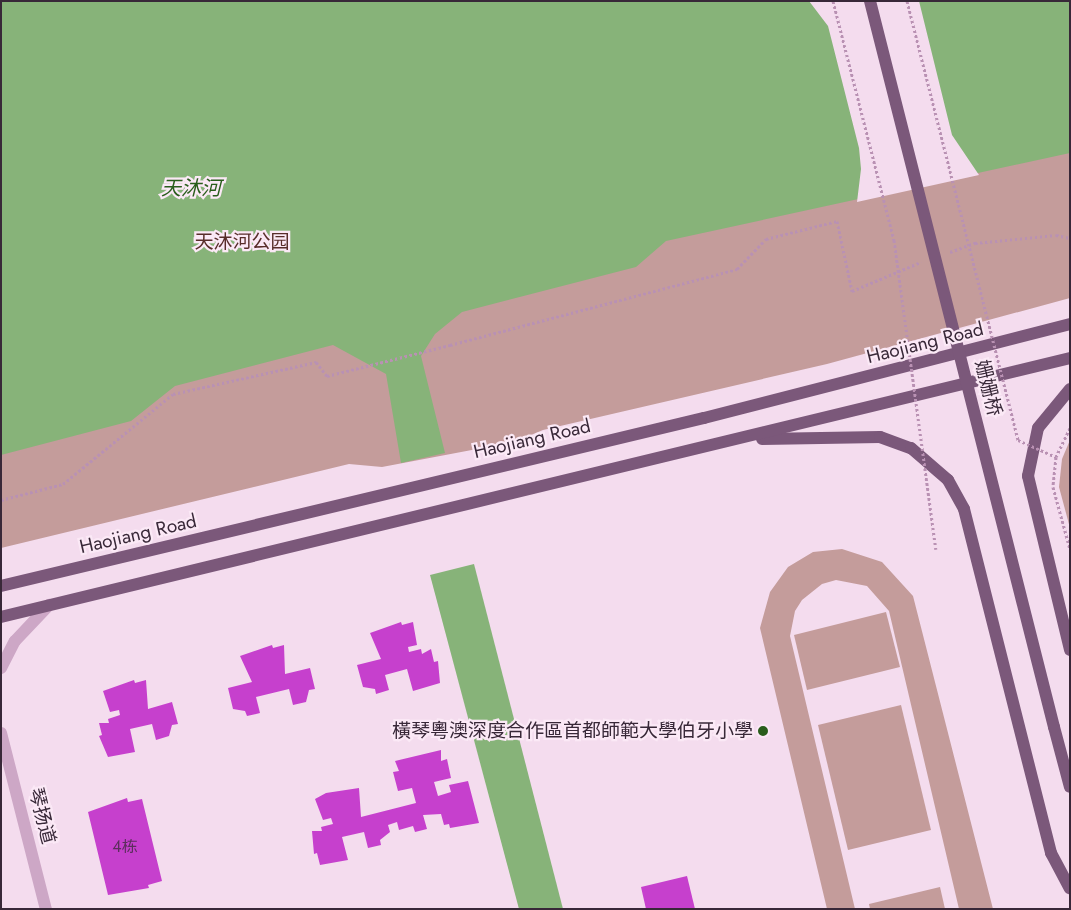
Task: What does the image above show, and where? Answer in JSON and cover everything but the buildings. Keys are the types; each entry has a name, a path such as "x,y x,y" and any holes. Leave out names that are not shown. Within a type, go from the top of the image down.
{"main road":[{"name":"姗姗桥","path":"870,1 1070,787"},
{"name":"Haojiang Road","path":"1,586 704,418 1070,324"},
{"path":"1,617 1070,358"},
{"path":"1070,389 1038,428 1028,476 1070,650"},
{"path":"734,440 880,437 911,448 948,480 964,509 1051,853 1070,888"}],"street":[{"path":"1,668 15,641 49,605"},
{"name":"琴扬道","path":"1,733 46,909"}],"path":[{"path":"833,1 894,240 936,549"},
{"path":"907,1 1018,440 1056,457"},
{"path":"1,500 63,484 173,394 316,362 327,376 450,345 737,269 766,239 837,222 852,291 930,259"},
{"path":"939,256 975,243 1056,235 1070,238"},
{"path":"1070,428 1056,457 1055,502 1070,549"}],"green space":[{"name":"天沐河","path":"1,1 1070,1 1070,298 827,364 543,430 514,442 382,467 349,464 1,548"},
{"path":"1070,440 1070,528 1059,487 1062,459"},
{"path":"842,549 882,562 913,596 993,909 959,909 889,611 867,586 836,580 822,584 802,600 795,611 790,636 855,909 827,909 760,628 770,592 788,567 813,552"},
{"path":"886,612 900,667 807,690 794,635"},
{"path":"901,705 931,830 848,850 818,725"},
{"path":"940,887 945,909 870,909 869,904"}],"water":[{"name":"天沐河","path":"1,1 1070,1 1070,153 666,241 636,267 462,312 435,334 421,356 445,453 401,463 386,374 333,345 175,386 131,421 1,455"},
{"path":"474,564 563,909 519,909 430,575"}],"pier":[{"path":"809,1 919,1 952,135 979,175 857,202 861,169 859,148 828,26"}],"place":[{"name":"橫琴粵澳深度合作區首都師範大學伯牙小學","path":"763,731"}],"park label":[{"name":"天沐河公园","path":"242,242"}]}
